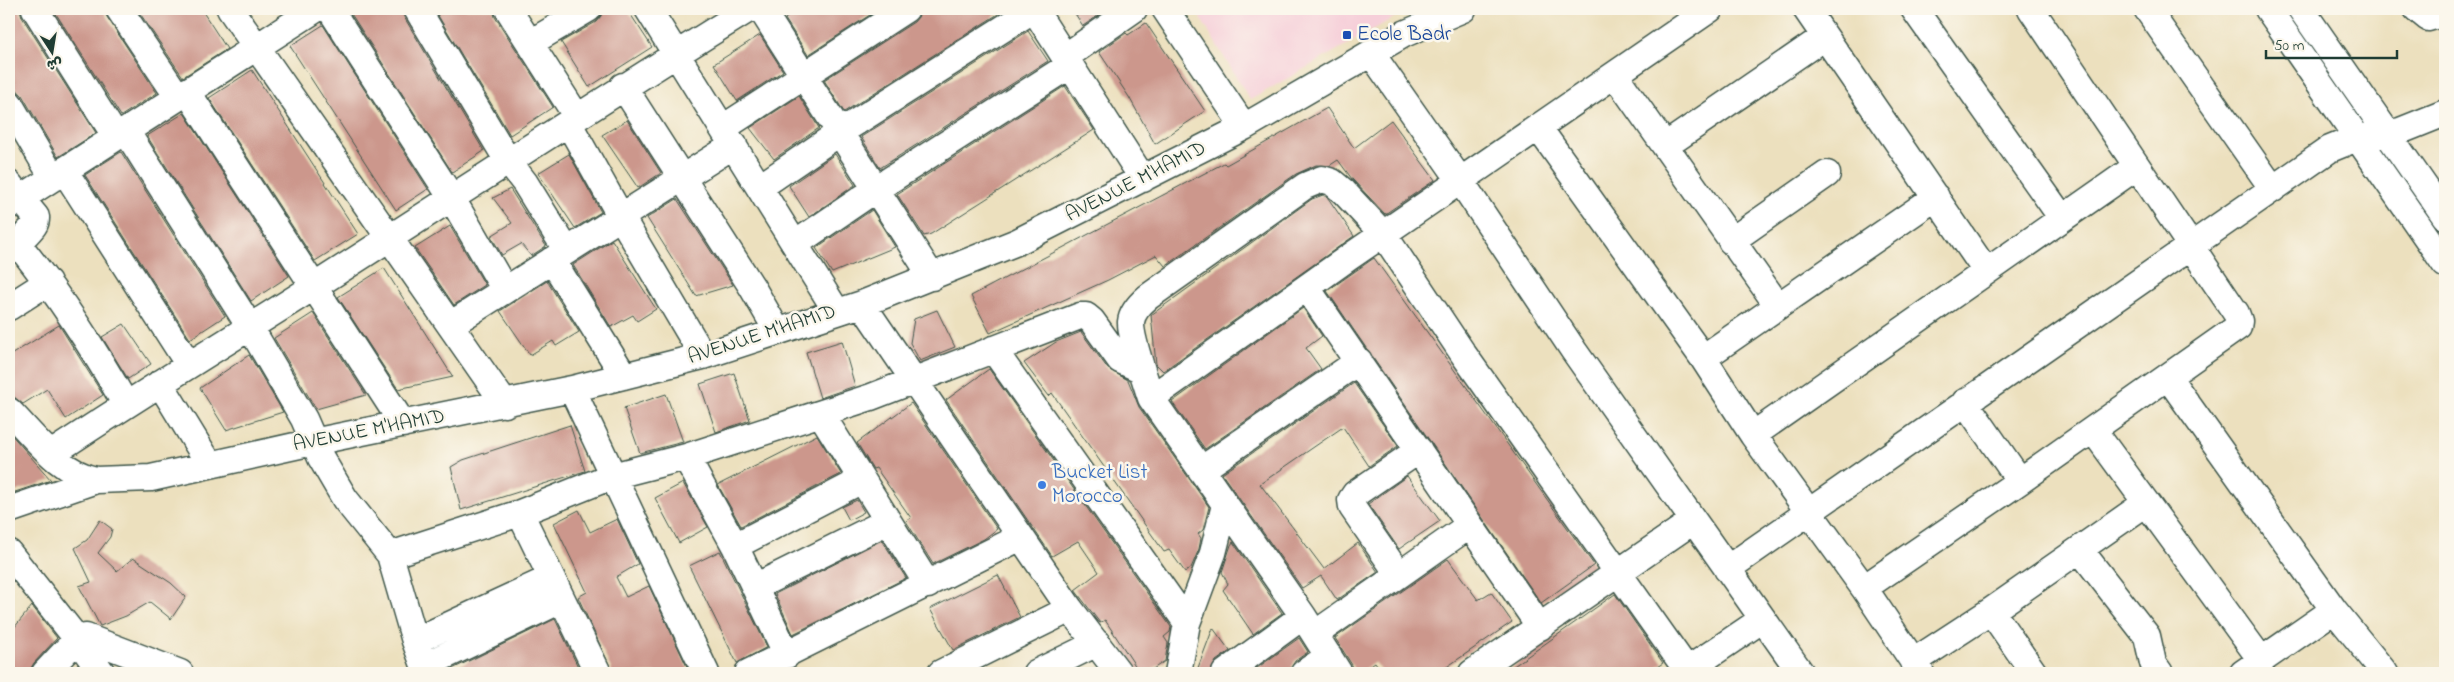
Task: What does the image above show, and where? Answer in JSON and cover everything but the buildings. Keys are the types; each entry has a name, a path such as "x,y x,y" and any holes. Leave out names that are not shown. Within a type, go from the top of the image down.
{"street":[{"path":"35,9 250,326 304,419 313,442 345,499 390,555 415,641 426,669 556,589"},
{"path":"119,9 183,94 315,286 404,424"},
{"path":"230,9 505,404"},
{"path":"126,405 108,373 48,282 22,249 20,243 37,222 36,217 13,196 58,174 316,9"},
{"path":"330,9 451,197 505,290"},
{"path":"417,9 508,161 525,183 559,255 624,376"},
{"path":"508,9 530,43 573,120 620,217 703,356"},
{"path":"530,43 588,9"},
{"path":"648,9 729,136 837,312"},
{"path":"52,454 623,86 750,9"},
{"path":"761,9 932,278"},
{"path":"450,324 681,177 802,75 906,9"},
{"path":"760,187 839,133 1034,9 1143,179"},
{"path":"795,244 1068,61 1134,9"},
{"path":"1165,9 1244,127"},
{"name":"AVENUE M'HAMID","path":"9,510 96,480 151,478 313,442 572,389 703,356 862,304 932,278 1017,242 1244,127 1336,76 1404,34 1463,9"},
{"path":"1151,398 1460,180 1615,76 1710,9"},
{"path":"1806,9 1986,271"},
{"path":"1914,9 2062,218"},
{"path":"1864,588 2020,481 2238,327 2239,321 2236,313 2030,9"},
{"path":"2147,9 2273,189"},
{"path":"2268,9 2445,264"},
{"path":"2301,9 2386,134 2445,216"},
{"path":"2417,9 2428,18 2445,13"},
{"path":"1664,146 1824,37"},
{"path":"1371,53 1460,180 1574,351 1801,673"},
{"path":"1615,76 1778,306"},
{"path":"623,86 752,287 778,332"},
{"path":"9,103 189,365"},
{"path":"1727,570 1965,402 2330,149 2357,138 2400,131 2445,113"},
{"path":"1538,127 1703,358 1753,435 1864,588 1917,668 1991,611 2146,503"},
{"path":"1753,435 2136,167"},
{"path":"1731,241 1827,174"},
{"path":"1304,673 1334,665 1309,625 1151,398 1142,370 1131,322 1139,305 1305,186 1322,179 1332,182 1384,235 1464,355 1686,672 1763,619"},
{"path":"1703,358 1936,197"},
{"path":"9,307 48,282"},
{"path":"1307,288 1540,626"},
{"path":"862,304 1070,609 1119,673"},
{"path":"390,555 520,513 612,476 686,457 821,414 1080,316 1086,316 1092,321 1120,360 1142,370"},
{"path":"993,349 1187,623"},
{"path":"1201,470 1359,361"},
{"path":"2168,377 2334,610 2385,673"},
{"path":"160,383 210,465"},
{"path":"572,389 706,673"},
{"path":"1965,402 2020,481"},
{"path":"9,411 52,454 76,473 96,480"},
{"path":"821,414 928,585"},
{"path":"2093,430 2146,503 2253,667 2334,610"},
{"path":"1398,575 1352,507 1351,500 1355,494 1418,450"},
{"path":"686,457 734,546 787,655"},
{"path":"734,546 862,480"},
{"path":"1178,673 1187,623 1213,553 1225,506"},
{"path":"520,513 594,672"},
{"path":"754,587 888,521"},
{"path":"1472,673 1693,521"},
{"path":"1225,673 1398,575 1470,525"},
{"path":"748,673 1021,537"},
{"path":"2080,550 2147,636 2153,663 2160,673"},
{"path":"9,553 102,673"},
{"path":"415,641 556,589"},
{"path":"941,673 1070,609"},
{"path":"1991,611 2034,673"},
{"path":"45,673 77,639 86,637 180,673"},
{"path":"1036,673 1097,643"}],"shaded area":[{"path":"1195,9 1409,9 1250,100"}],"place":[{"name":"Ecole Badr","path":"1347,35"},
{"name":"Bucket List Morocco","path":"1042,485"}]}
